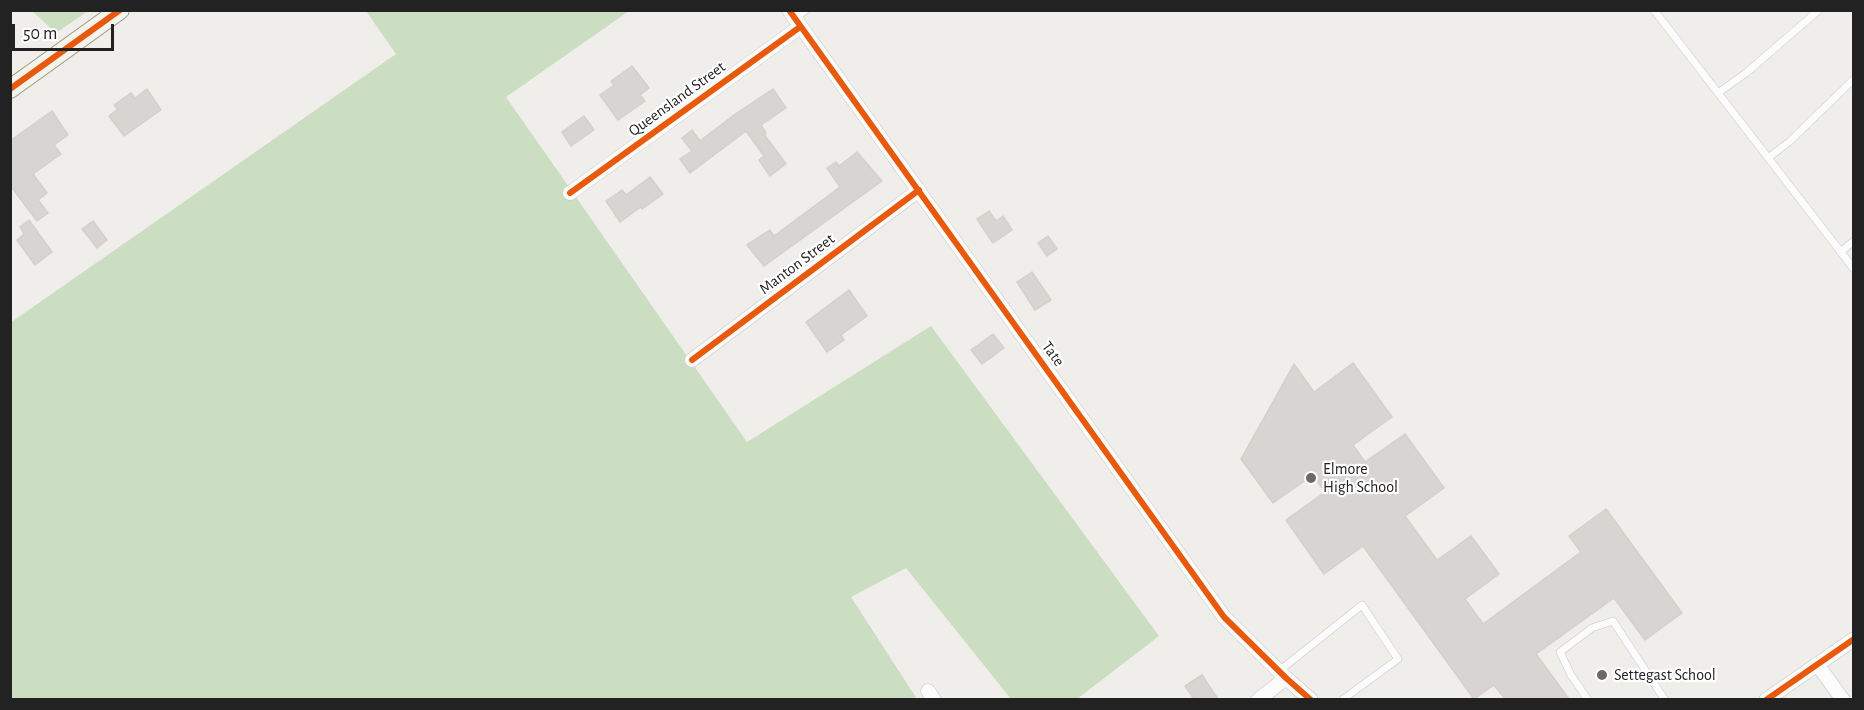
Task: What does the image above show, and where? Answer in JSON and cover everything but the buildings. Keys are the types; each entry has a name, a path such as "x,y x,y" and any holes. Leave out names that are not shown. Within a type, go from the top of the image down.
{"street":[{"path":"10,89 120,10"},
{"name":"Tate","path":"797,17 1224,617 1282,675 1311,699"},
{"name":"Queensland Street","path":"570,193 797,17"},
{"name":"Manton Street","path":"692,360 918,190"},
{"path":"1766,699 1854,639"},
{"path":"1818,664 1843,699"},
{"path":"1258,699 1282,675"}],"lane":[{"path":"1654,10 1854,269"},
{"path":"1718,93 1746,73 1819,10"},
{"path":"1768,158 1789,142 1854,79"},
{"path":"1840,252 1854,241"},
{"path":"1282,675 1362,605 1398,659 1342,699"},
{"path":"1588,699 1571,675 1560,652 1592,628 1613,621 1665,699"}],"green space":[{"path":"32,11 88,11 56,33"},
{"path":"366,11 629,11 506,97 747,442 931,326 1159,636 1077,699 1011,699 906,568 851,597 917,699 11,699 10,323 396,54"}],"cycle path":[{"path":"10,89 120,10"},
{"path":"789,10 1224,617 1311,700"},
{"path":"570,193 800,27"},
{"path":"692,360 919,190"},
{"path":"1766,700 1854,639"}],"place":[{"name":"Elmore High School","path":"1311,478"},
{"name":"Settegast School","path":"1602,675"}]}
